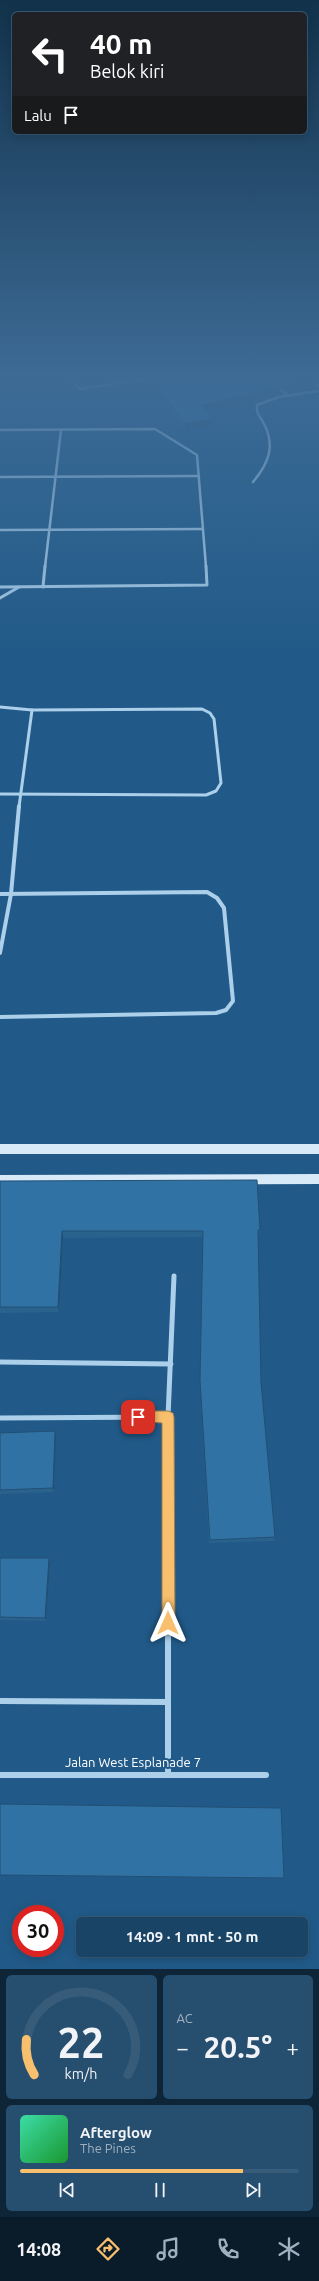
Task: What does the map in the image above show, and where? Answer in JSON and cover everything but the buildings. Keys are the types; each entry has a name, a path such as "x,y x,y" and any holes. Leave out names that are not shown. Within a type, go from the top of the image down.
{"street":[{"path":"43,587 56,468"},
{"path":"0,587 207,585 198,468"},
{"path":"253,482 267,468"},
{"path":"0,478 199,476"},
{"path":"0,530 202,529"},
{"path":"0,598 19,587"},
{"path":"0,707 32,710 202,709 210,713 214,719 220,783 216,791 206,795 0,794"},
{"path":"0,953 11,894 20,794 32,710"},
{"path":"0,894 207,892 217,898 224,908 233,1001 226,1010 216,1013 0,1017"},
{"path":"0,1149 319,1149"},
{"path":"0,1180 319,1179"},
{"path":"168,1774 168,1417 174,1276"},
{"path":"0,1362 171,1364"},
{"path":"0,1418 168,1417"},
{"path":"0,1700 168,1702"},
{"name":"Jalan West Esplanade 7","path":"0,1775 266,1775"}],"route":[{"path":"138,1417 168,1417 168,1623"}]}
